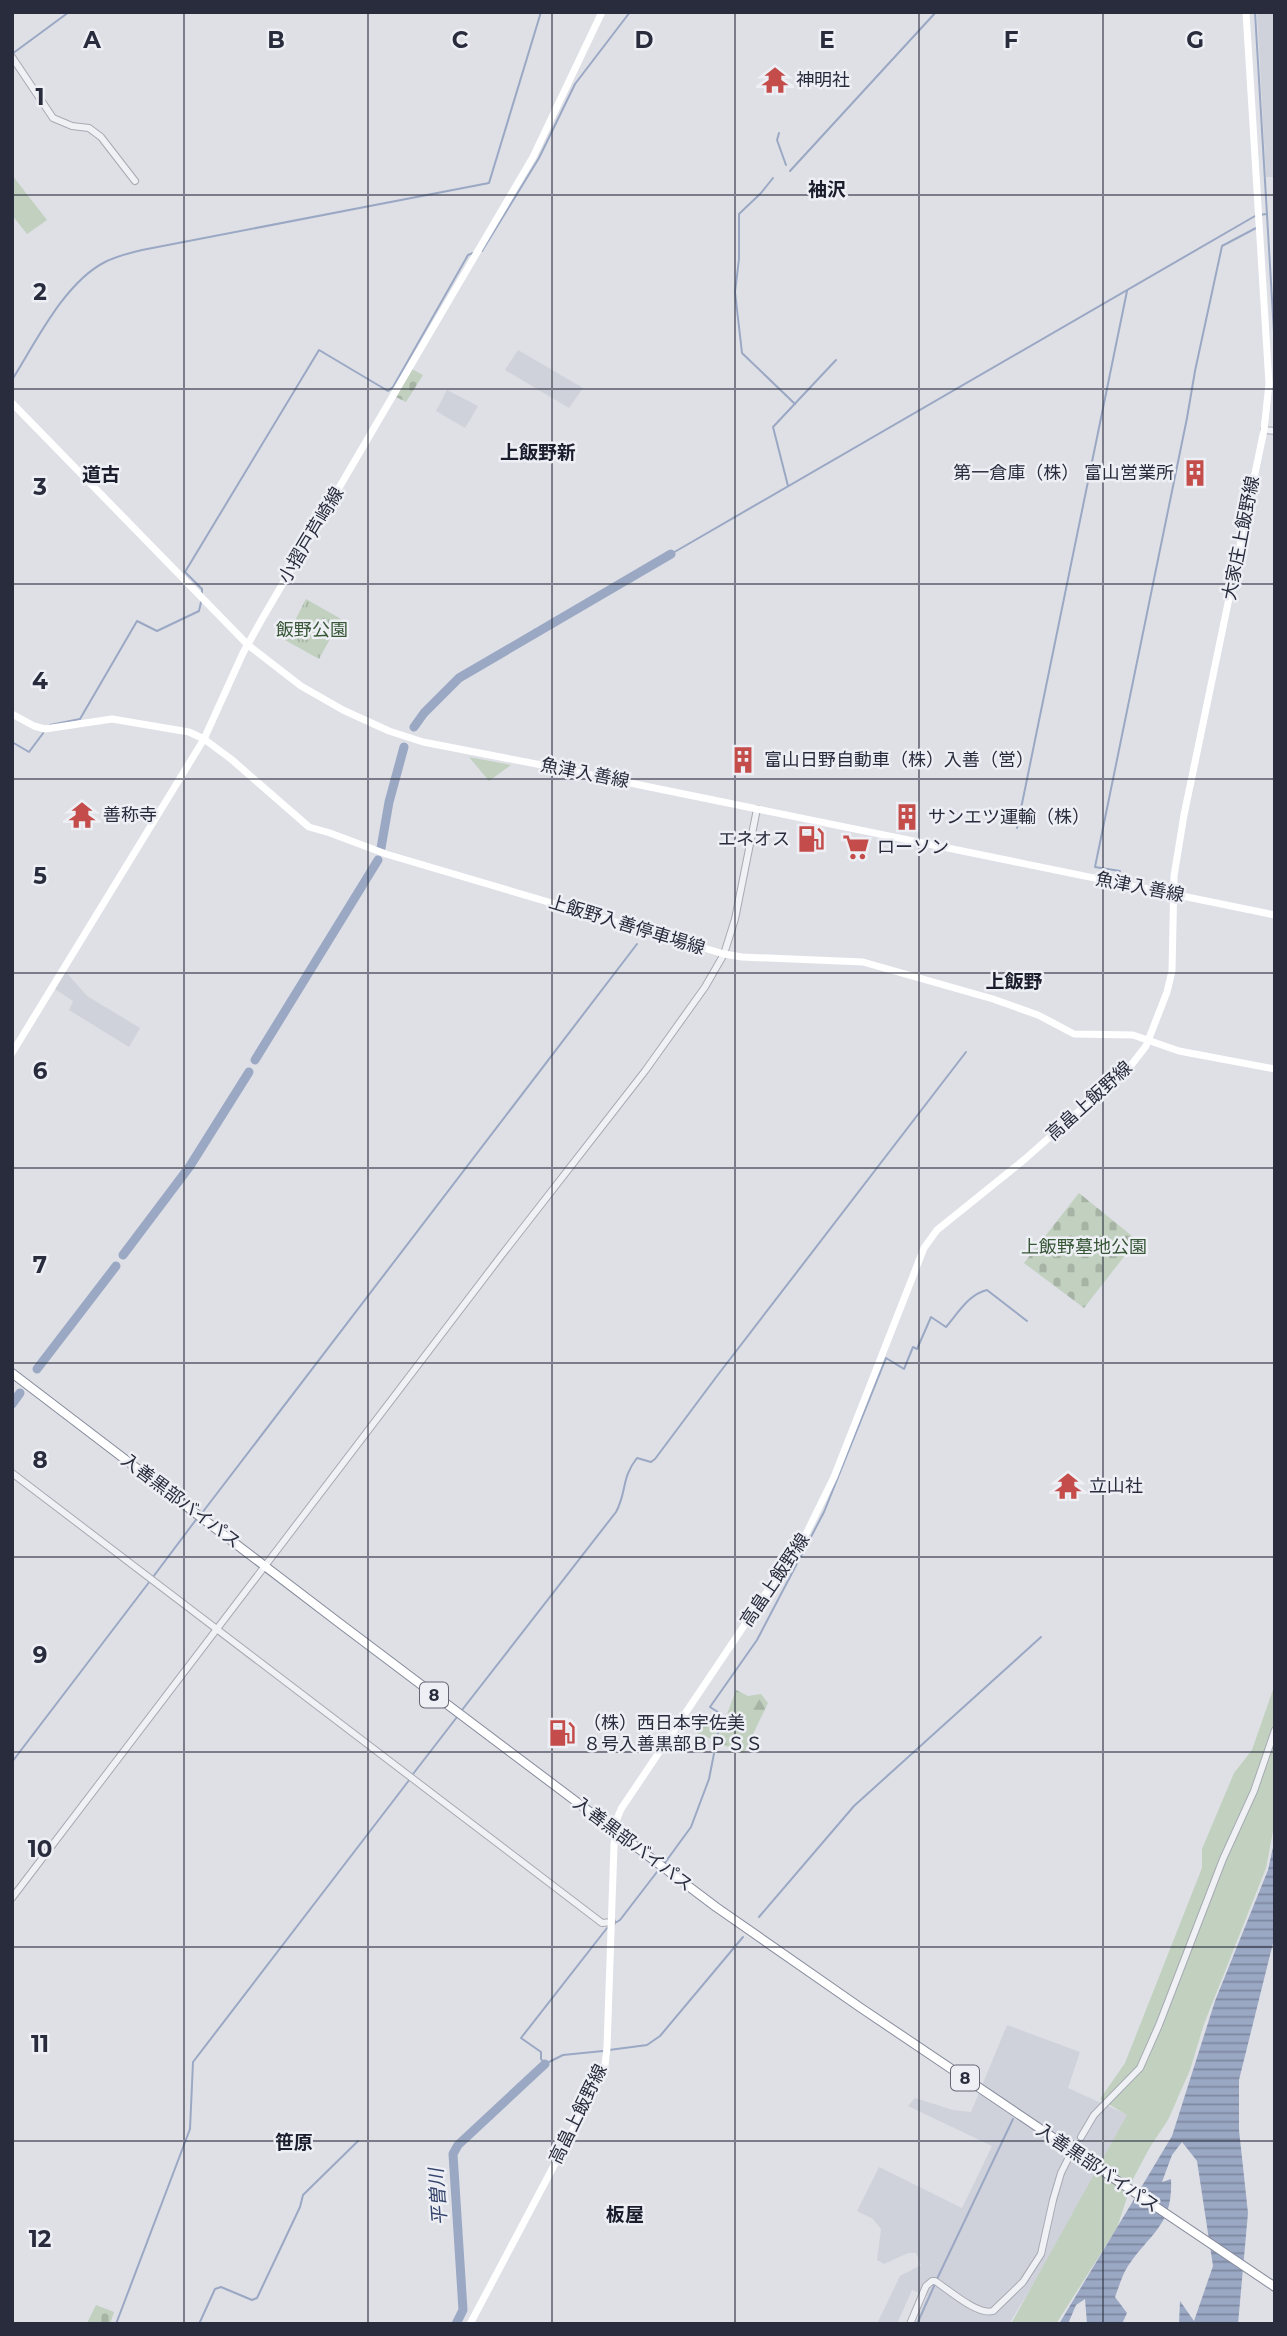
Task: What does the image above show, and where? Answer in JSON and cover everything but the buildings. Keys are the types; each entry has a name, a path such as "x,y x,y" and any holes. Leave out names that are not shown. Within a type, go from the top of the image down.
{"highway":[{"name":"入善黒部バイパス","path":"12,1373 726,1914 1069,2153 1096,2167 1275,2287"}],"main road":[{"name":"小摺戸芦崎線","path":"12,1053 204,739 248,645 533,157 602,12"},
{"name":"大家庄上飯野線","path":"1173,893 1184,815 1264,430 1269,384 1258,168 1246,12"},
{"name":"魚津入善線","path":"12,403 248,645 301,686 390,732 423,743 1275,915"},
{"name":"上飯野入善停車場線","path":"12,714 45,729 112,719 175,728 204,739 309,827 419,864 724,954 863,962 993,999 1038,1015 1074,1034 1133,1035 1179,1051 1275,1069"},
{"name":"高畠上飯野線","path":"470,2324 605,2065 617,1819 631,1793 807,1532 834,1477 924,1248 937,1230 1025,1159 1132,1064 1148,1040 1167,992 1172,971 1173,893"}],"street":[{"path":"12,57 53,118 72,126 89,128 101,137 135,181"},
{"path":"1264,430 1275,430"},
{"path":"12,1898 645,1071 705,987 724,954 735,919 757,809"},
{"path":"12,1473 602,1923 612,1922"},
{"path":"1081,2137 1094,2115 1140,2068 1223,1859 1254,1791 1275,1730"},
{"path":"910,2324 926,2286 932,2281 936,2281 978,2310 988,2313 1023,2282 1041,2255 1053,2200 1069,2153"}],"shaded area":[{"path":"1257,12 1275,12 1275,177 1266,177"},
{"path":"518,350 583,388 569,408 505,370"},
{"path":"447,390 478,406 465,428 436,411"},
{"path":"65,971 87,996 140,1028 129,1047 69,1010 73,1001 55,989"},
{"path":"1007,2025 1080,2052 1068,2088 1128,2115 1047,2262 1009,2324 915,2324 927,2296 912,2290 897,2324 877,2324 900,2276 921,2265 916,2253 908,2253 884,2264 877,2260 881,2229 873,2219 857,2211 879,2167 962,2208 992,2146 908,2106 915,2098 953,2110 971,2112"}],"green space":[{"path":"12,175 47,220 27,234 12,215"},
{"path":"412,369 423,375 406,402 396,397"},
{"name":"飯野公園","path":"306,599 341,619 319,659 285,640"},
{"path":"469,757 511,765 489,781"},
{"name":"上飯野墓地公園","path":"1079,1193 1137,1240 1084,1308 1024,1263"},
{"path":"1275,1684 1275,1821 1266,1868 1204,2024 1190,2070 1168,2120 1133,2179 1117,2228 1056,2324 1011,2324 1127,2115 1100,2099 1125,2063 1202,1868 1202,1849 1234,1773 1252,1750"},
{"path":"736,1690 748,1696 761,1694 768,1703 744,1753 723,1745 718,1739 697,1733 704,1721 714,1724 726,1717"},
{"path":"96,2305 114,2312 110,2324 87,2323"}],"water":[{"path":"1275,1838 1275,1935 1239,2080 1239,2130 1248,2213 1238,2324 1179,2324 1180,2301 1194,2321 1213,2266 1197,2161 1182,2142 1172,2155 1162,2182 1171,2179 1171,2195 1164,2218 1128,2266 1115,2297 1127,2313 1122,2324 1087,2324 1085,2299 1076,2305 1068,2324 1059,2324 1172,2136 1215,2001 1268,1870"}],"waterway":[{"path":"12,54 69,12"},
{"path":"12,380 64,299 90,272 114,258 142,250 489,183 541,12"},
{"path":"482,251 539,158 575,84 630,12"},
{"path":"790,171 936,12"},
{"path":"1255,12 1275,350"},
{"path":"779,133 777,140 786,165"},
{"path":"773,178 739,214 739,259 735,292 742,353 795,404"},
{"path":"1260,215 1266,214"},
{"path":"671,554 1255,216"},
{"path":"1120,871 1095,867 1195,371 1222,246 1256,228"},
{"path":"202,593 202,589 185,572 319,350 388,391 393,387 468,255 473,253"},
{"path":"1017,828 1127,291"},
{"path":"788,486 773,427 836,360"},
{"path":"414,727 424,713 459,678 671,554"},
{"path":"50,725 80,719 137,621 157,631 199,611 201,602"},
{"path":"12,742 29,752 44,732"},
{"path":"381,848 389,802 404,747"},
{"path":"255,1060 378,860"},
{"path":"202,1513 637,944"},
{"path":"462,1710 616,1512 626,1479 637,1458 651,1462 655,1459 966,1052"},
{"path":"123,1255 190,1166 249,1072"},
{"path":"37,1369 116,1266"},
{"path":"664,1864 691,1827 709,1779 721,1718 721,1714 710,1707 757,1640 824,1512 886,1358 904,1369 913,1347 917,1349 931,1317 946,1327 969,1300 987,1290 1027,1321"},
{"path":"12,1404 20,1393"},
{"path":"153,1577 198,1517"},
{"path":"12,1762 150,1581"},
{"path":"759,1917 854,1806 1041,1637"},
{"path":"413,1774 457,1717"},
{"path":"116,2324 190,2129 193,2062 410,1779"},
{"path":"615,1923 660,1868"},
{"path":"603,2051 563,2055 545,2064 541,2059 541,2052 521,2038 607,1928"},
{"path":"609,2050 647,2045 660,2036 743,1937"},
{"name":"平曽川","path":"456,2324 463,2310 453,2154 458,2145 545,2064"},
{"path":"937,2279 1013,2119"},
{"path":"199,2324 215,2289 221,2287 252,2300 257,2298 300,2207 303,2195 358,2141"},
{"path":"917,2324 935,2284"}],"place":[{"name":"神明社","path":"775,80"},
{"name":"第一倉庫（株） 富山営業所","path":"1195,473"},
{"name":"富山日野自動車（株）入善（営）","path":"743,760"},
{"name":"善称寺","path":"82,815"},
{"name":"サンエツ運輸（株）","path":"907,817"},
{"name":"エネオス","path":"811,839"},
{"name":"ローソン","path":"856,847"},
{"name":"立山社","path":"1068,1486"},
{"name":"（株）西日本宇佐美 ８号入善黒部ＢＰＳＳ","path":"562,1733"}],"district":[{"name":"袖沢","path":"827,189"},
{"name":"上飯野新","path":"538,452"},
{"name":"道古","path":"101,474"},
{"name":"上飯野","path":"1014,981"},
{"name":"笹原","path":"294,2142"},
{"name":"板屋","path":"625,2214"}]}
